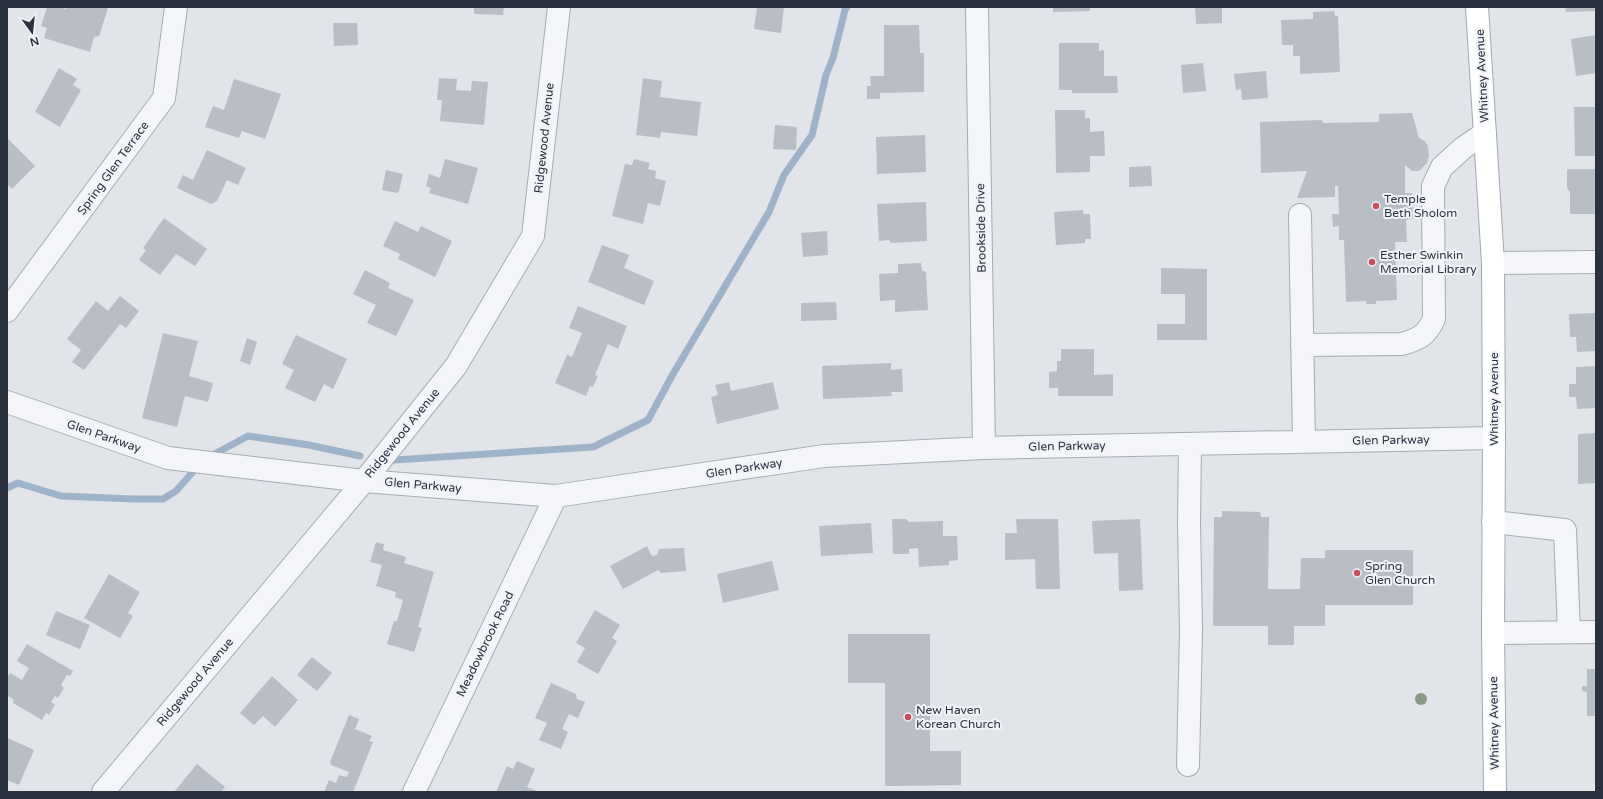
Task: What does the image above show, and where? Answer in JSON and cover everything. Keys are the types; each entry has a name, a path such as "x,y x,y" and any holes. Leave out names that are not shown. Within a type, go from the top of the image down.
{"main road":[{"name":"Whitney Avenue","path":"1477,7 1493,263 1494,792"}],"street":[{"name":"Spring Glen Terrace","path":"7,311 164,98 176,7"},
{"name":"Ridgewood Avenue","path":"103,792 364,481 456,366 533,236 559,7"},
{"name":"Brookside Drive","path":"977,7 984,448"},
{"path":"1302,345 1402,344 1418,340 1429,328 1434,319 1433,186 1442,167 1463,148 1485,133"},
{"path":"1300,215 1304,442"},
{"path":"1493,263 1596,262"},
{"name":"Glen Parkway","path":"7,402 168,458 364,481 556,496 824,456 984,448 1494,438"},
{"path":"1188,765 1191,630 1189,523 1190,444"},
{"name":"Meadowbrook Road","path":"414,792 556,496"},
{"path":"1493,522 1565,530 1569,632"},
{"path":"1493,633 1596,632"}],"building":[{"path":"47,7 66,9 67,7 108,8 99,36 94,37 90,52 44,38 47,28 41,26"},
{"path":"474,7 504,7 503,15 474,14"},
{"path":"757,7 784,7 781,33 754,29"},
{"path":"1053,7 1090,7 1090,11 1053,12"},
{"path":"1195,7 1222,7 1222,23 1196,24"},
{"path":"1565,7 1596,7 1596,11 1566,12"},
{"path":"1334,11 1335,16 1338,16 1340,72 1300,74 1300,56 1293,56 1293,45 1282,45 1281,20 1313,19 1313,12"},
{"path":"333,23 357,23 358,45 334,46"},
{"path":"884,25 919,25 920,53 924,53 924,92 880,93 880,99 867,99 867,86 871,86 870,76 884,76"},
{"path":"1596,35 1596,73 1576,76 1571,39"},
{"path":"1059,43 1099,43 1099,51 1104,50 1104,76 1117,76 1118,93 1072,93 1072,90 1059,90"},
{"path":"1203,63 1206,91 1183,93 1181,65"},
{"path":"59,68 77,79 73,85 81,90 60,127 35,112"},
{"path":"1266,71 1268,98 1242,100 1241,89 1236,90 1234,74"},
{"path":"439,78 457,79 456,90 471,91 472,81 488,82 484,125 440,121 442,100 437,100"},
{"path":"643,78 662,81 660,97 701,102 697,136 661,132 660,138 636,135"},
{"path":"234,79 281,94 265,139 242,131 239,138 205,127 213,106 224,110"},
{"path":"1574,107 1596,107 1596,156 1575,156"},
{"path":"1055,110 1085,110 1085,118 1090,118 1090,132 1104,131 1105,156 1090,156 1090,172 1056,173"},
{"name":"Temple Beth Sholom","path":"1412,113 1419,138 1425,141 1428,146 1429,156 1427,163 1419,171 1412,171 1405,165 1405,193 1412,193 1413,219 1406,220 1407,242 1395,242 1397,300 1376,301 1376,304 1366,304 1366,301 1346,302 1344,240 1339,240 1339,226 1333,227 1332,214 1339,214 1338,186 1335,186 1335,197 1297,198 1307,171 1261,173 1260,122 1322,120 1323,123 1379,122 1379,114"},
{"path":"775,125 797,127 796,150 773,149"},
{"path":"925,135 926,172 877,174 876,137"},
{"path":"7,138 35,166 12,189 7,184"},
{"path":"207,150 246,168 238,185 227,180 217,201 211,204 177,188 183,175 193,180"},
{"path":"445,159 478,168 468,204 429,193 431,188 426,186 429,174 440,178"},
{"path":"634,159 650,163 648,169 656,171 655,178 666,181 660,206 648,203 643,224 612,216 625,164 632,165"},
{"path":"1151,166 1152,186 1129,187 1129,167"},
{"path":"1567,169 1596,169 1596,214 1570,214 1570,192 1567,188"},
{"path":"386,170 403,174 399,191 397,193 382,190"},
{"path":"926,202 927,241 891,243 889,240 879,241 877,204"},
{"path":"1083,210 1083,214 1090,214 1091,239 1085,239 1085,243 1056,245 1054,212"},
{"path":"164,218 207,249 195,266 176,254 160,275 139,260 146,250 143,248"},
{"path":"395,221 418,232 421,226 452,241 435,277 398,259 400,254 383,246"},
{"path":"827,231 828,255 803,257 801,233"},
{"path":"602,245 629,255 624,268 654,281 644,305 588,282"},
{"path":"921,263 922,270 926,272 928,310 895,312 895,300 880,301 879,274 898,273 898,264"},
{"path":"1161,268 1207,269 1207,340 1157,340 1157,324 1185,324 1185,294 1161,294"},
{"path":"365,270 390,283 388,288 414,300 396,336 367,323 376,305 353,294"},
{"path":"120,296 139,311 126,328 120,324 84,370 72,362 81,350 67,339 96,301 108,311"},
{"path":"836,302 837,320 801,321 801,303"},
{"path":"578,306 627,326 618,349 608,344 595,375 598,376 593,387 590,386 586,396 555,383 567,355 572,357 582,333 569,328"},
{"path":"1596,313 1596,351 1577,352 1576,337 1570,337 1569,314"},
{"path":"163,333 198,341 189,376 213,383 208,402 185,396 177,427 142,418"},
{"path":"296,335 347,359 333,389 324,384 315,402 285,388 294,370 282,364"},
{"path":"247,338 257,342 250,365 240,361"},
{"path":"1061,349 1094,349 1094,375 1113,374 1113,396 1058,396 1058,388 1049,388 1049,372 1057,371 1057,361 1061,361"},
{"path":"891,363 891,370 902,369 903,392 891,392 892,396 823,399 822,366"},
{"path":"1596,366 1596,408 1577,409 1576,397 1569,397 1569,384 1576,384 1576,367"},
{"path":"729,382 731,391 773,382 779,409 717,424 711,397 718,395 715,385"},
{"path":"1596,433 1596,483 1578,484 1578,434"},
{"name":"Spring Glen Church","path":"1222,511 1260,512 1261,517 1269,517 1268,589 1300,589 1301,558 1325,558 1325,550 1413,550 1413,605 1325,605 1325,626 1294,626 1294,645 1268,645 1268,626 1213,626 1214,517 1222,517"},
{"path":"892,519 906,519 909,522 943,521 943,536 957,536 958,560 949,561 949,565 919,567 918,548 909,549 909,554 893,554"},
{"path":"1016,519 1058,519 1060,589 1036,589 1035,559 1005,560 1005,533 1017,533"},
{"path":"1140,519 1143,590 1119,591 1118,553 1094,554 1092,521"},
{"path":"871,523 873,553 821,556 819,526"},
{"path":"376,542 384,544 383,550 406,557 404,563 434,572 418,627 422,628 414,652 387,644 394,621 397,621 403,600 395,597 396,592 376,586 382,565 370,562"},
{"path":"647,546 652,556 657,555 659,549 684,548 686,571 661,573 658,570 623,589 610,566"},
{"path":"772,561 779,590 723,603 717,574"},
{"path":"109,574 140,592 128,613 133,616 120,638 84,618"},
{"path":"595,610 620,625 612,638 617,641 598,674 577,662 585,648 576,643"},
{"path":"56,611 90,625 80,649 46,635"},
{"name":"New Haven Korean Church","path":"848,634 930,634 930,751 961,751 961,785 885,786 885,683 848,683"},
{"path":"27,644 73,671 70,676 67,675 61,685 64,688 58,698 55,696 51,702 55,705 49,715 46,713 42,720 13,703 14,700 7,695 7,678 10,673 22,680 29,668 17,661"},
{"path":"312,657 332,673 317,691 297,675"},
{"path":"1587,669 1596,669 1596,716 1587,716 1587,692 1582,691 1582,686 1587,686"},
{"path":"272,676 298,700 275,727 263,716 254,725 240,713"},
{"path":"551,683 576,694 577,699 585,702 578,718 569,714 562,729 568,732 561,749 539,740 547,723 535,718"},
{"path":"349,715 359,719 355,729 372,736 369,741 373,742 353,792 324,792 329,780 336,783 339,775 347,777 349,772 331,765 330,762"},
{"path":"8,738 34,750 19,785 7,780"},
{"path":"517,761 535,769 527,787 540,792 496,792 507,766 513,769"},
{"path":"197,764 225,787 221,792 174,792"}],"waterway":[{"path":"394,460 593,447 648,420 673,374 769,212 784,175 812,135 826,75 833,58 847,7"},
{"path":"209,457 248,436 309,445 360,456"},
{"path":"7,488 18,483 61,496 163,499 176,491 198,466"}],"place":[{"name":"Temple Beth Sholom","path":"1376,206"},
{"name":"Esther Swinkin Memorial Library","path":"1372,262"},
{"name":"Spring Glen Church","path":"1357,573"},
{"name":"New Haven Korean Church","path":"908,717"}]}
